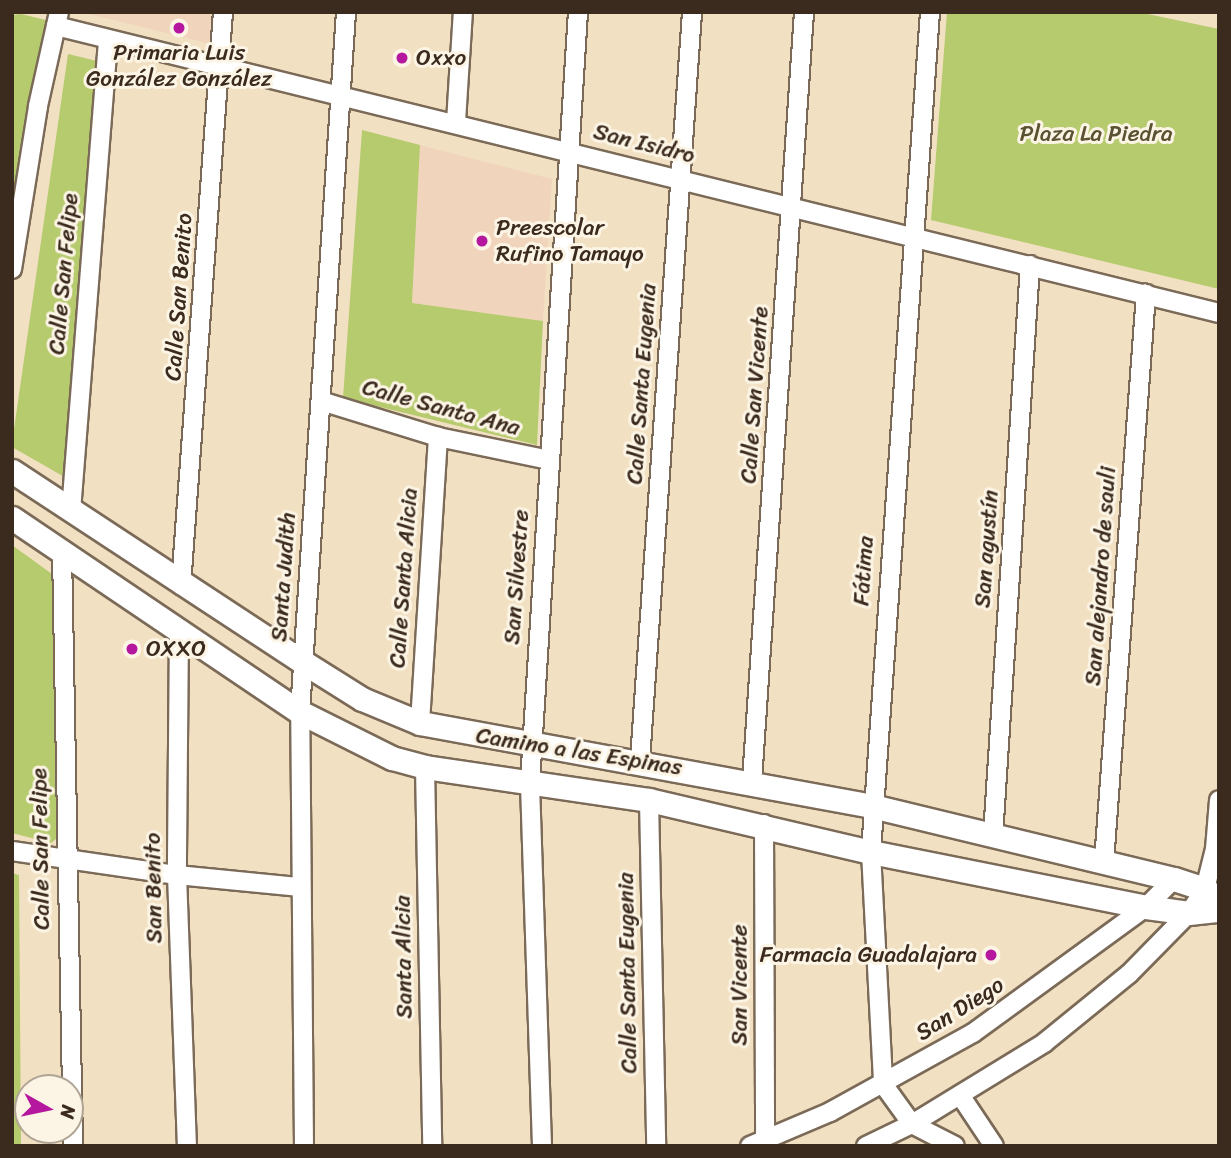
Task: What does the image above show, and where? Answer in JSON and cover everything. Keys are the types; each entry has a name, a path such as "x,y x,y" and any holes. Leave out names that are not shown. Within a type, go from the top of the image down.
{"street":[{"name":"Calle San Benito","path":"181,585 222,12"},
{"name":"Santa Judith","path":"304,1146 300,712 346,12"},
{"path":"456,122 463,12"},
{"name":"San Silvestre","path":"542,1146 531,744 578,12"},
{"name":"Calle Santa Eugenia","path":"639,760 692,12"},
{"name":"Calle San Vicente","path":"752,781 793,207 804,12"},
{"name":"Fátima","path":"883,1084 871,852 872,806 930,12"},
{"name":"San Isidro","path":"58,19 108,40 342,94 793,207 913,234 1219,313"},
{"path":"12,269 58,19"},
{"name":"Calle San Felipe","path":"71,510 108,40"},
{"name":"San agustín","path":"993,836 1030,265"},
{"name":"San alejandro de sauli","path":"1104,862 1146,294"},
{"name":"Calle Santa Ana","path":"321,401 438,438 548,460"},
{"name":"Calle Santa Alicia","path":"420,723 438,438"},
{"name":"Camino a las Espinas","path":"12,471 181,585 362,699 420,723 531,744 639,760 872,806 1174,880 1212,894"},
{"name":"Camino a las Espinas","path":"12,518 300,712 359,745 425,767 649,800 764,824 871,852 1146,907 1189,913"},
{"name":"Calle San Felipe","path":"62,551 65,861 74,1146"},
{"name":"San Benito","path":"179,629 177,875 187,1146"},
{"name":"Santa Alicia","path":"425,767 432,1146"},
{"name":"Calle Santa Eugenia","path":"649,800 656,1146"},
{"path":"866,1146 912,1124 1083,1015 1212,894 1219,800"},
{"name":"San Vicente","path":"760,1144 764,824"},
{"path":"12,851 65,861 300,887"},
{"name":"San Diego","path":"760,1144 883,1084 973,1033 1146,907 1174,880"},
{"path":"1189,913 1219,909"},
{"path":"883,1084 912,1124 956,1146"},
{"path":"960,1095 994,1146"}],"shaded area":[{"name":"Primaria Luis González González","path":"80,12 213,12 211,44"},
{"name":"Preescolar Rufino Tamayo","path":"420,145 552,179 543,321 412,303"}],"green space":[{"name":"Plaza La Piedra","path":"947,12 1138,12 1219,29 1219,289 931,220"},
{"path":"21,14 50,21 40,54 12,245 12,15"},
{"path":"68,54 97,61 68,479 12,447 12,443"},
{"path":"362,130 420,145 412,303 543,321 537,445 343,398"},
{"path":"12,545 52,574 61,835 51,843 12,833"},
{"path":"12,873 19,875 20,1074 14,1074 14,1144 21,1146 12,1146"}],"place":[{"name":"Primaria Luis González González","path":"179,28"},
{"name":"Oxxo","path":"402,58"},
{"name":"Preescolar Rufino Tamayo","path":"482,241"},
{"name":"OXXO","path":"132,649"},
{"name":"Farmacia Guadalajara","path":"991,955"}]}
